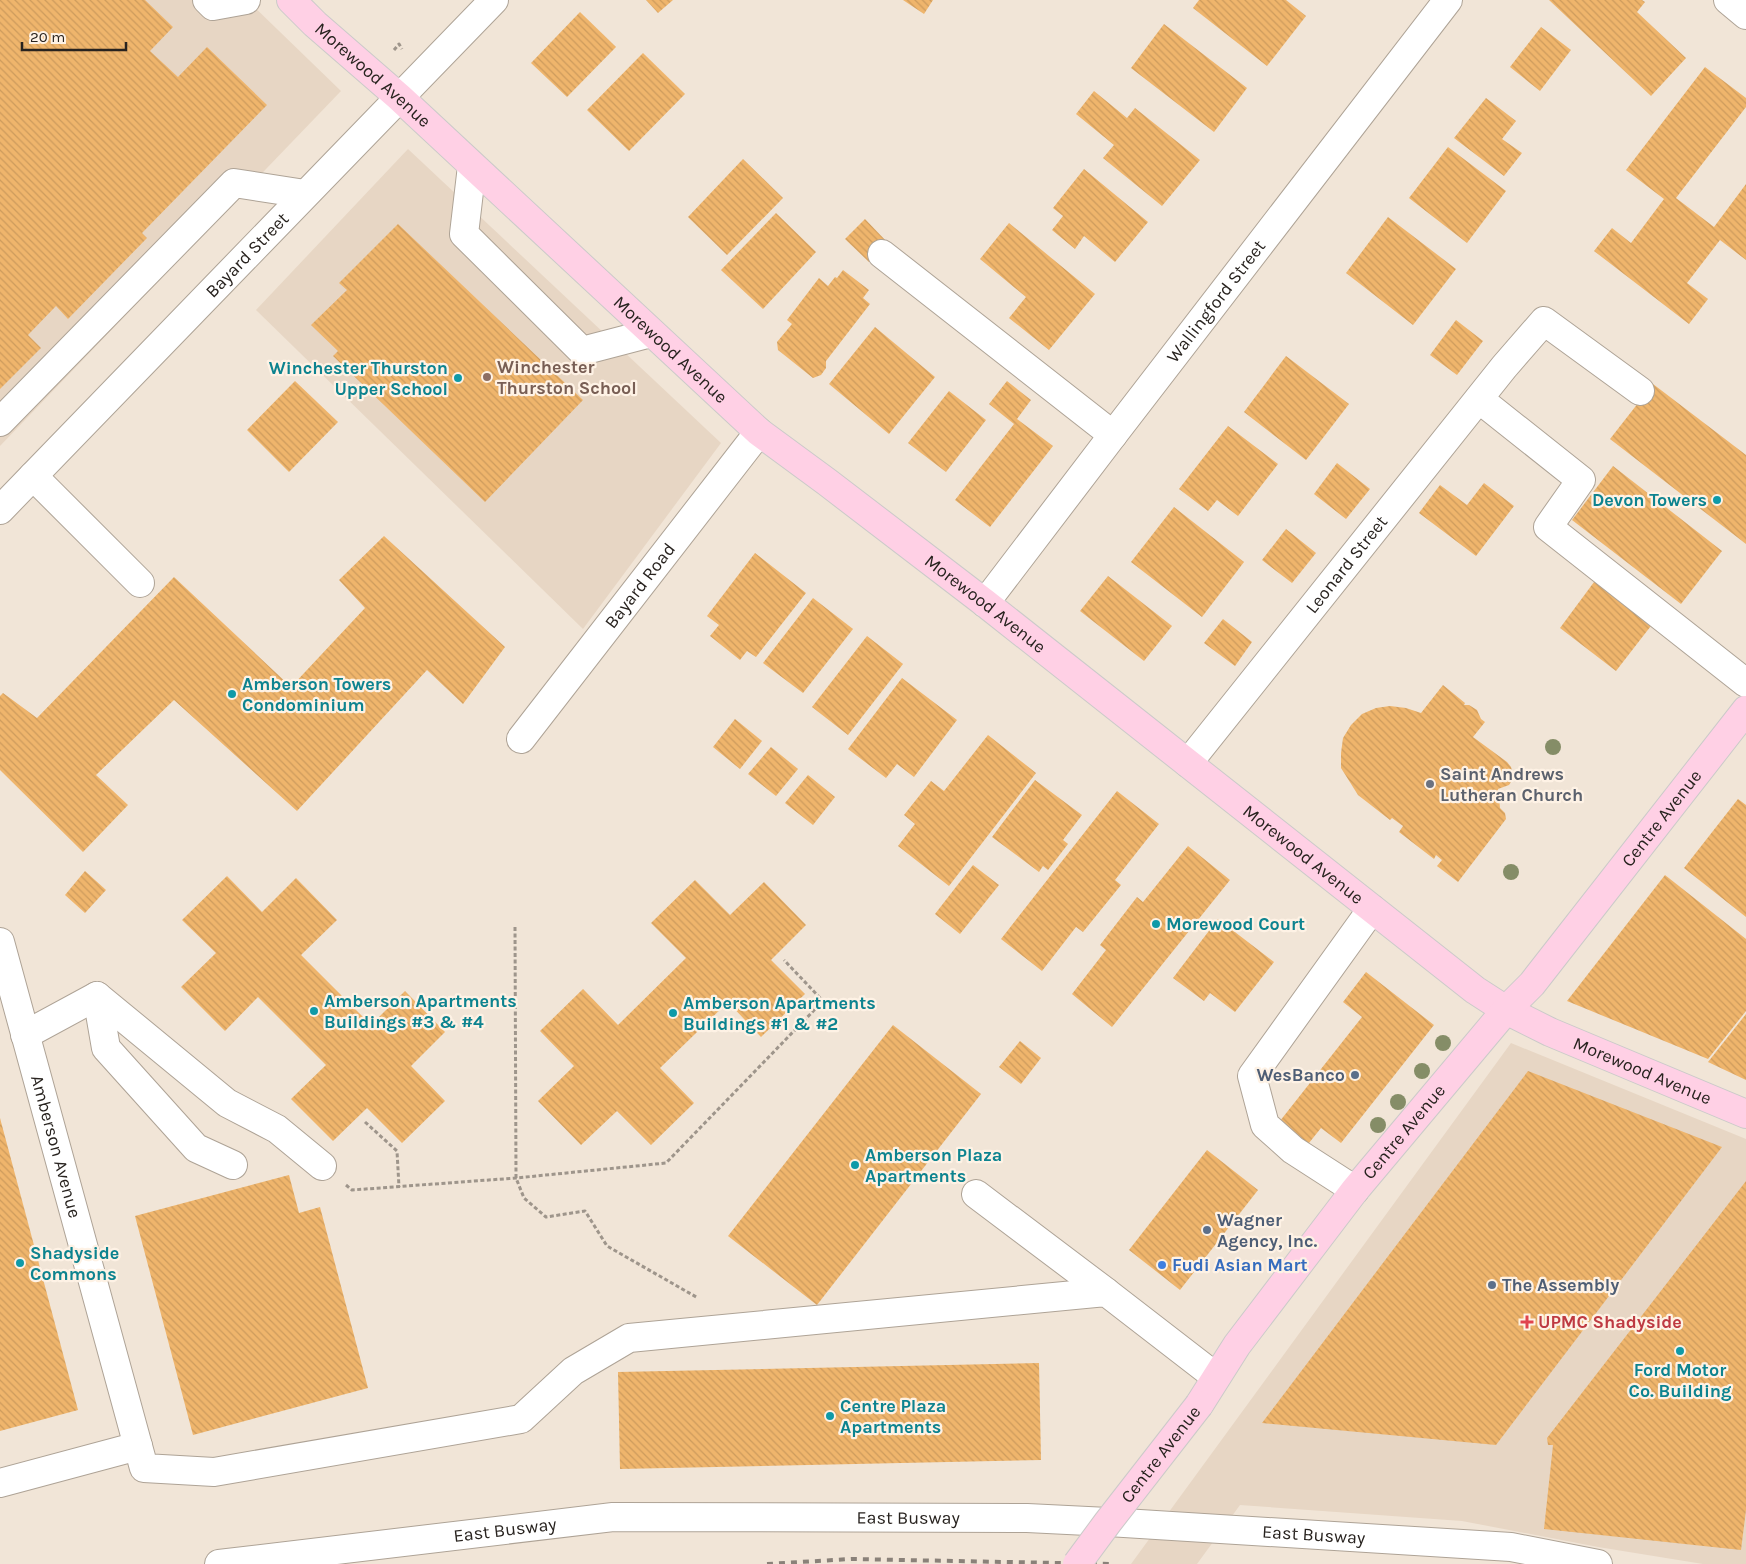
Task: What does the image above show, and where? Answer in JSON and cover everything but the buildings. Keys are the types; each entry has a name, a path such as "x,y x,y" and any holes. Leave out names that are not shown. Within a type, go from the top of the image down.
{"main road":[{"name":"Morewood Avenue","path":"291,0 315,24 399,97 759,432 985,604 1475,990 1506,1010 1550,1032 1746,1114"},
{"name":"Centre Avenue","path":"1078,1564 1108,1522 1199,1405 1238,1344 1355,1190 1506,1010 1532,984 1746,710"}],"street":[{"path":"207,0 213,6 246,0"},
{"name":"Bayard Street","path":"0,510 494,0"},
{"name":"Wallingford Street","path":"985,604 1113,434 1448,0"},
{"path":"1728,0 1746,15"},
{"path":"472,166 464,234 582,351 651,333"},
{"path":"0,422 234,184 305,194"},
{"path":"882,254 1113,434"},
{"name":"Leonard Street","path":"1188,764 1479,398 1544,321 1640,391"},
{"path":"1479,398 1581,480 1548,527 1746,683"},
{"name":"Bayard Road","path":"521,740 759,432"},
{"path":"33,476 140,583"},
{"path":"1355,1190 1293,1150 1264,1125 1252,1076 1372,909"},
{"name":"Amberson Avenue","path":"0,942 141,1457"},
{"path":"25,1034 97,996"},
{"path":"97,996 106,1048 196,1148 233,1164"},
{"path":"97,996 227,1103 277,1129 322,1166"},
{"path":"976,1194 1216,1377"},
{"path":"0,1483 141,1457 214,1472 521,1419 572,1370 629,1338 1095,1284"},
{"name":"East Busway","path":"219,1564 613,1517 1027,1518 1090,1521 1512,1547 1598,1564"}],"path":[{"path":"394,50 398,44 402,49"},
{"path":"516,927 516,1178 524,1198 546,1217 585,1211 607,1246 706,1302"},
{"path":"322,1166 352,1190 516,1178 666,1163 823,1001 784,960"},
{"path":"365,1122 396,1151 399,1187"}],"shaded area":[{"path":"0,0 247,0 341,91 0,446"},
{"name":"Winchester Thurston School","path":"408,149 721,443 583,629 256,310"},
{"name":"UPMC Shadyside","path":"1511,1043 1746,1139 1746,1564 1703,1564 1598,1547 1462,1521 1240,1505 1197,1564 1131,1564"}],"railway":[{"path":"767,1564 851,1559 1110,1564"}],"place":[{"name":"Winchester Thurston School","path":"487,377"},
{"name":"Winchester Thurston Upper School","path":"458,378"},
{"name":"Devon Towers","path":"1717,500"},
{"name":"Amberson Towers Condominium","path":"232,694"},
{"name":"Saint Andrews Lutheran Church","path":"1430,784"},
{"name":"Morewood Court","path":"1156,924"},
{"name":"Amberson Apartments Buildings #3 & #4","path":"314,1011"},
{"name":"Amberson Apartments Buildings #1 & #2","path":"673,1013"},
{"name":"WesBanco","path":"1355,1075"},
{"name":"Amberson Plaza Apartments","path":"855,1165"},
{"name":"Wagner Agency, Inc.","path":"1207,1230"},
{"name":"Shadyside Commons","path":"20,1263"},
{"name":"Fudi Asian Mart","path":"1162,1265"},
{"name":"The Assembly","path":"1492,1285"},
{"name":"UPMC Shadyside","path":"1527,1322"},
{"name":"Ford Motor Co. Building","path":"1680,1351"},
{"name":"Centre Plaza Apartments","path":"830,1416"}]}
